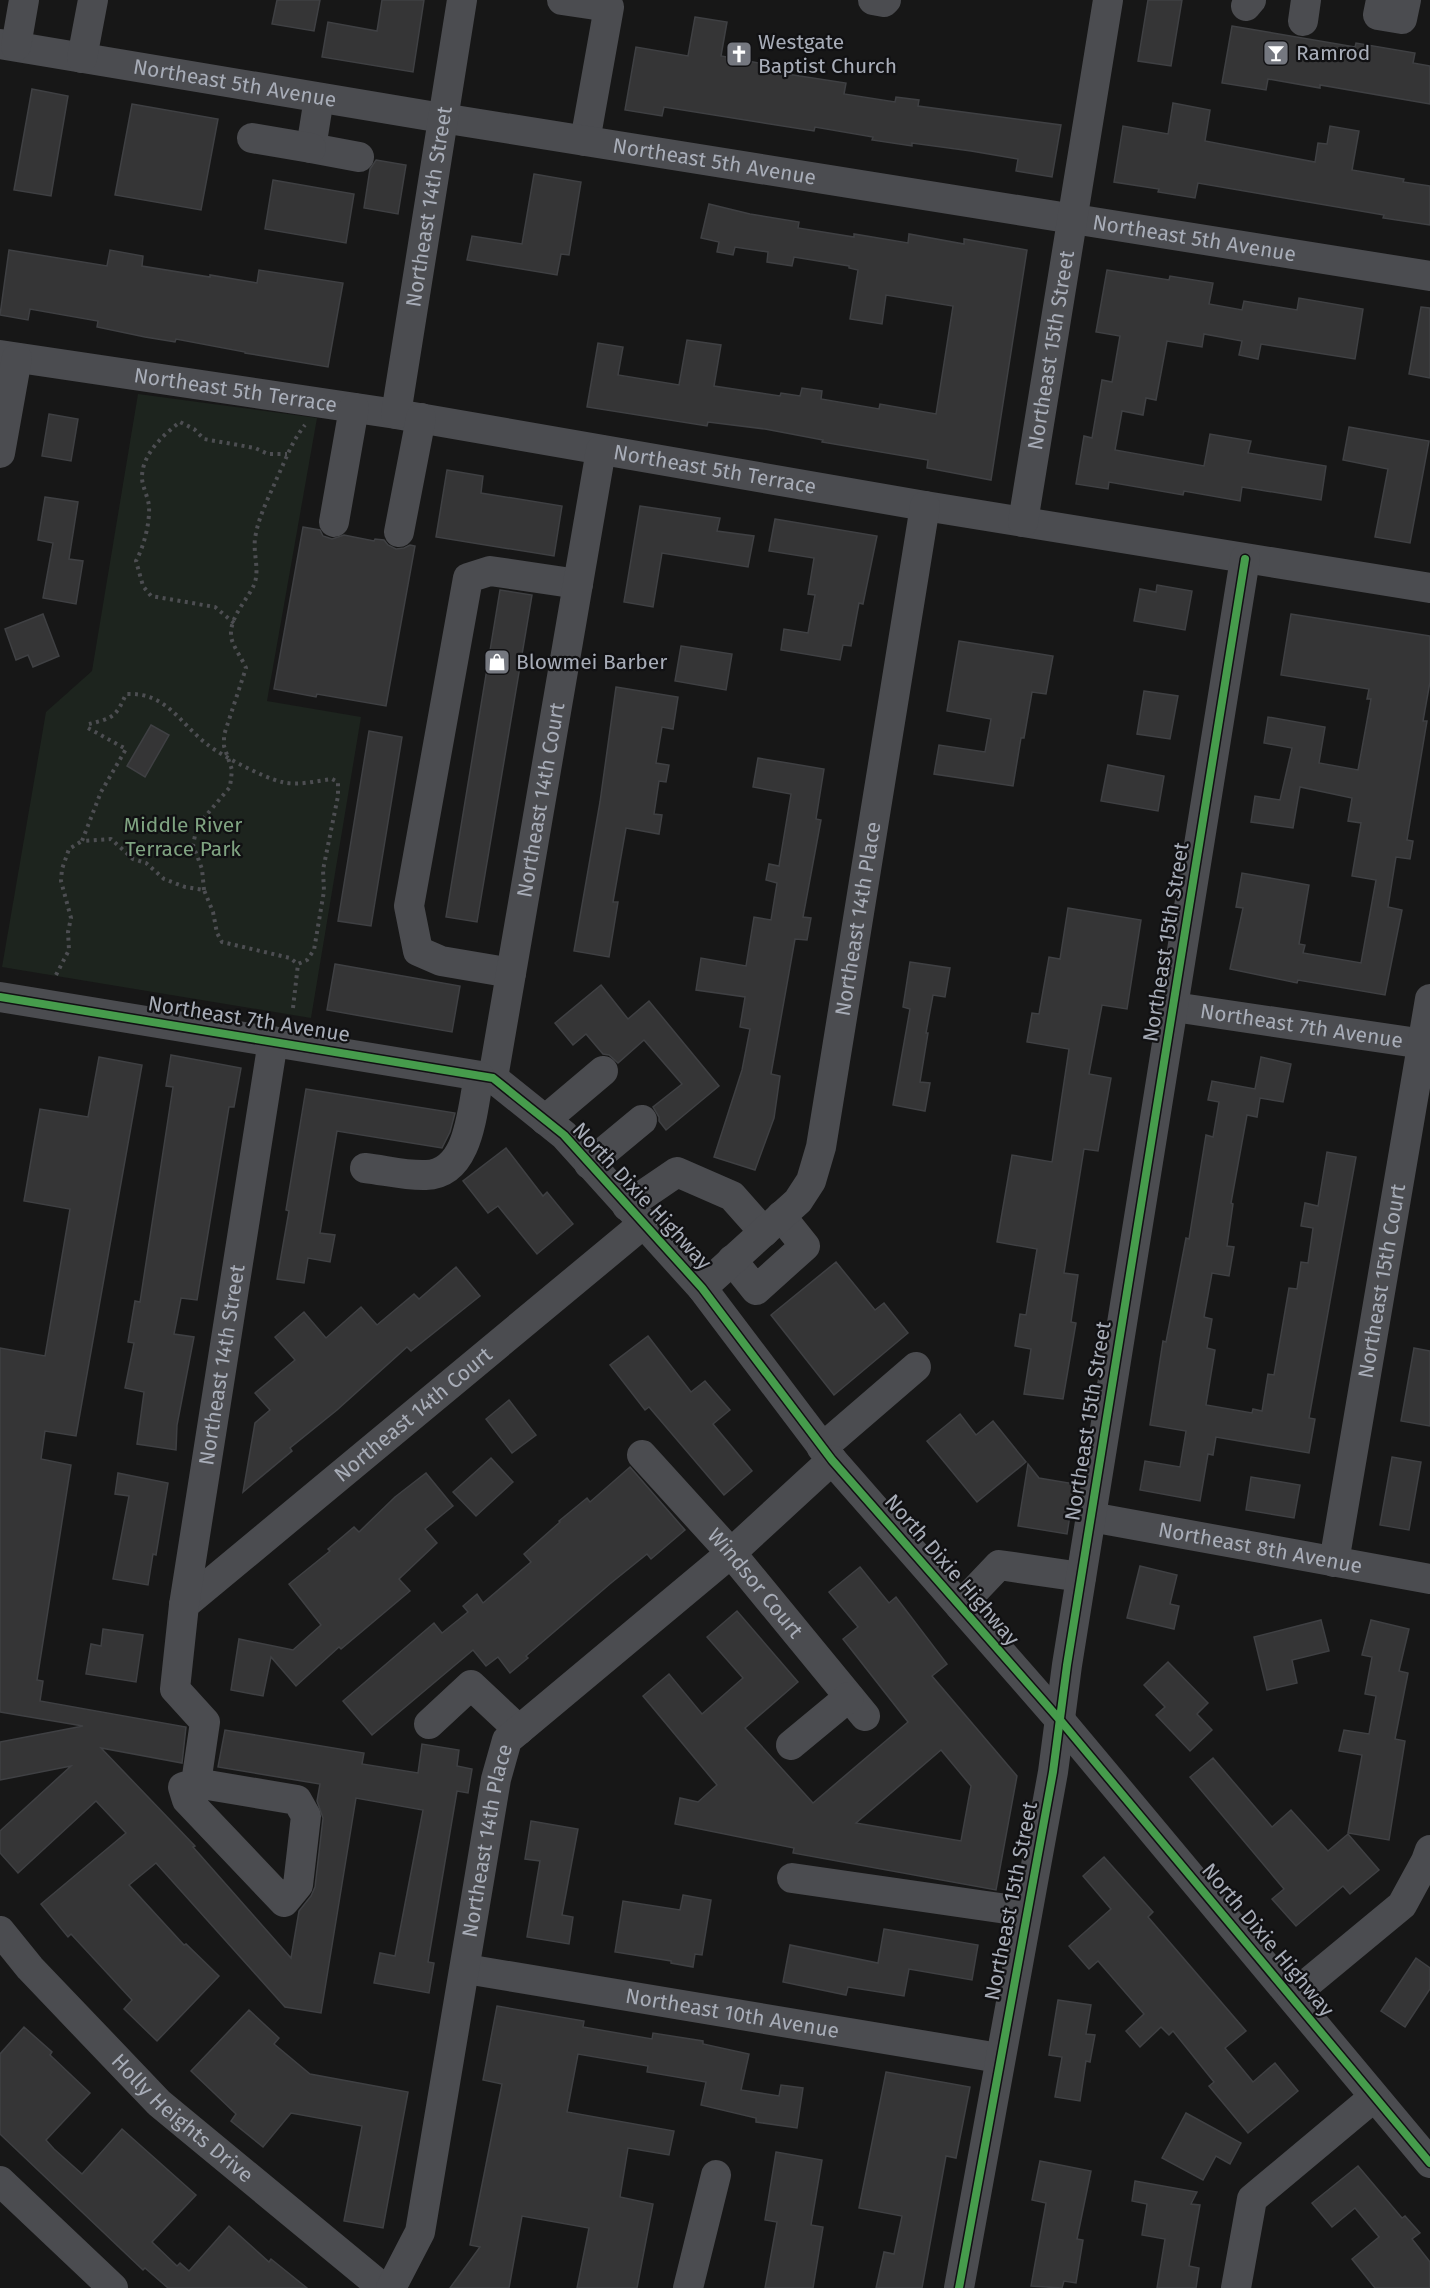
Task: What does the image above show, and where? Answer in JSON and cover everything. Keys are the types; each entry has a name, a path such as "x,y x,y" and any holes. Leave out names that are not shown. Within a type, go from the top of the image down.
{"street":[{"path":"8,45 24,0"},
{"path":"82,58 93,0"},
{"name":"Northeast 14th Street","path":"399,531 409,416 442,118 462,0"},
{"path":"562,0 609,7 585,141"},
{"path":"873,0 884,2 886,0"},
{"name":"Northeast 15th Street","path":"1023,522 1108,0"},
{"path":"1381,0 1378,15 1402,19 1406,0"},
{"name":"Northeast 5th Avenue","path":"8,45 442,118 1430,276"},
{"path":"311,148 319,98"},
{"path":"252,138 359,157"},
{"path":"0,453 8,356"},
{"name":"Northeast 5th Terrace","path":"8,356 409,416 925,506 1430,588"},
{"path":"334,522 354,408"},
{"name":"Northeast 14th Court","path":"365,1168 428,1175 451,1166 463,1149 486,1077 511,973 601,450"},
{"name":"Northeast 14th Place","path":"702,1288 798,1201 811,1181 821,1147 925,506"},
{"name":"Northeast 15th Street","path":"959,2288 999,2058 1053,1772 1090,1517 1245,559"},
{"path":"511,973 441,961 418,951 410,906 468,579 490,571 578,584"},
{"name":"Northeast 7th Avenue","path":"0,997 486,1077"},
{"name":"Northeast 15th Court","path":"1334,1562 1426,1045 1430,999"},
{"name":"Northeast 7th Avenue","path":"1174,1007 1426,1045"},
{"name":"Northeast 14th Street","path":"196,1783 205,1722 175,1689 184,1605 273,1041"},
{"path":"545,1120 603,1071"},
{"name":"North Dixie Highway","path":"486,1077 564,1135 702,1288 827,1454 1060,1720 1430,2163"},
{"path":"589,1164 642,1120"},
{"name":"Northeast 14th Court","path":"184,1605 635,1215 677,1172 732,1196 773,1224"},
{"path":"732,1260 756,1290 805,1246 773,1224"},
{"name":"Northeast 14th Place","path":"391,2288 420,2232 466,1969 496,1779 507,1740 731,1553 916,1367"},
{"name":"Windsor Court","path":"642,1455 731,1553 857,1706 791,1745"},
{"name":"Northeast 8th Avenue","path":"1090,1517 1430,1579"},
{"path":"960,1606 999,1565 1081,1577"},
{"path":"429,1724 471,1685 519,1730"},
{"path":"196,1783 297,1800 306,1816 298,1885 284,1902 187,1800 183,1787 196,1783"},
{"path":"1292,1996 1402,1905 1430,1850"},
{"path":"792,1878 1027,1912"},
{"name":"Holly Heights Drive","path":"0,1931 30,1968 159,2103 383,2288"},
{"name":"Northeast 10th Avenue","path":"466,1969 999,2058"},
{"path":"1236,2288 1252,2199 1374,2097"},
{"path":"688,2288 716,2175"},
{"path":"0,2181 113,2288"}],"path":[{"path":"298,964 290,958 222,942 204,890 202,869 193,845 196,831 203,819 230,787 232,770 224,746 224,735 246,668 238,650 232,643 231,632 255,584 257,571 255,539 265,501 287,454 304,426 325,404"},
{"path":"234,623 215,607 151,596 143,586 136,561 142,549 149,508 142,478 146,460 161,437 180,422 194,429 204,439 255,448 268,454 287,454"},
{"path":"82,841 101,792 126,749 89,726 112,719 126,694 142,693 160,700 209,746 283,783 332,779 338,782 338,796 323,870 324,891 314,950 307,960 298,964"},
{"path":"56,975 69,950 68,932 71,918 61,881 62,869 69,849 82,841 111,839 133,859 146,863 164,879 185,887 204,890"},
{"path":"293,1008 298,964"}],"green space":[{"name":"Middle River Terrace Park","path":"138,394 317,418 267,701 361,717 311,1018 2,967 46,712 92,671"}],"building":[{"path":"277,0 320,0 314,31 272,24"},
{"path":"382,0 424,0 413,72 322,57 328,22 377,31"},
{"path":"1148,0 1182,0 1171,66 1138,61"},
{"path":"695,17 727,22 721,56 775,66 774,72 846,83 844,94 895,102 896,97 919,100 918,106 1061,125 1052,177 1016,171 1018,159 971,151 912,143 912,146 872,140 873,137 815,127 814,131 664,107 662,116 625,110 636,47 688,56"},
{"path":"1232,26 1355,47 1356,43 1415,53 1413,63 1430,66 1430,104 1320,85 1320,88 1268,79 1266,90 1222,83"},
{"path":"32,89 68,96 51,196 14,190"},
{"path":"1173,103 1210,110 1205,141 1315,162 1318,143 1327,144 1330,126 1359,131 1352,170 1430,186 1430,225 1198,183 1195,198 1158,192 1159,189 1114,182 1123,126 1168,134"},
{"path":"132,104 218,119 201,210 115,195"},
{"path":"376,160 406,165 398,214 364,208 370,169"},
{"path":"534,174 581,182 569,255 561,254 557,275 467,260 472,236 522,244"},
{"path":"273,180 354,194 346,243 265,229"},
{"path":"709,204 799,222 798,228 854,237 854,234 908,243 909,234 964,244 964,239 1027,250 991,480 927,468 928,460 822,442 823,440 765,429 708,422 707,426 587,407 598,343 623,347 618,375 679,385 687,340 721,345 714,386 780,396 781,393 800,396 802,388 822,391 821,399 879,409 880,404 936,414 953,306 886,295 882,324 850,319 858,270 849,268 849,266 794,257 792,266 767,262 768,252 735,247 733,255 717,252 719,242 701,238"},
{"path":"9,250 107,266 110,250 143,256 142,266 210,277 210,275 257,283 259,270 343,283 328,367 176,339 175,342 145,337 97,327 98,321 30,309 28,320 0,315"},
{"path":"1107,270 1169,280 1170,276 1213,283 1209,304 1242,310 1244,301 1297,310 1299,298 1363,309 1355,359 1261,344 1258,359 1239,355 1242,341 1204,334 1202,347 1167,341 1156,400 1146,398 1143,415 1122,411 1115,450 1204,466 1210,434 1251,441 1248,453 1326,466 1321,500 1242,487 1240,501 1184,491 1183,495 1109,482 1108,489 1076,484 1084,436 1092,438 1102,380 1112,382 1120,336 1096,332"},
{"path":"1421,307 1430,308 1430,378 1409,374"},
{"path":"49,414 78,419 71,461 42,456"},
{"path":"1349,427 1429,441 1410,543 1375,537 1388,469 1343,460"},
{"path":"447,470 483,476 481,493 562,506 554,556 436,537"},
{"path":"45,497 78,502 69,559 83,561 76,604 43,598 53,543 38,540"},
{"path":"640,506 720,518 717,531 754,536 748,567 662,553 653,607 624,602"},
{"path":"775,519 877,536 863,604 859,603 851,646 843,645 840,660 781,650 784,629 808,633 815,595 808,594 814,558 769,551"},
{"path":"303,527 320,530 323,536 332,539 344,535 374,541 375,539 384,540 396,549 415,546 386,706 274,689"},
{"path":"1157,585 1192,591 1185,630 1134,621 1140,589 1156,592"},
{"path":"500,590 532,595 477,922 446,917"},
{"path":"43,614 59,656 33,667 28,655 16,660 5,629"},
{"path":"1291,614 1430,636 1430,682 1423,721 1427,721 1407,840 1413,841 1410,859 1396,857 1388,907 1402,910 1385,995 1298,980 1297,983 1230,969 1243,908 1236,907 1242,873 1309,885 1299,944 1305,945 1303,953 1361,963 1376,880 1352,876 1361,823 1348,821 1352,798 1300,787 1293,828 1251,822 1255,796 1280,800 1292,748 1264,743 1268,717 1325,727 1319,763 1358,770 1371,699 1367,699 1369,689 1281,675"},
{"path":"959,641 1053,656 1046,694 1032,692 1013,786 934,774 939,745 985,752 991,719 947,711"},
{"path":"681,646 732,654 726,690 675,681"},
{"path":"616,687 678,697 673,729 662,727 656,763 669,765 666,782 659,781 654,814 662,815 659,834 626,828 613,902 618,902 609,957 574,951 600,802"},
{"path":"1144,691 1178,696 1170,739 1137,734"},
{"path":"151,725 169,735 145,777 127,766"},
{"path":"369,731 402,737 371,926 338,921"},
{"path":"758,758 824,769 816,819 821,820 803,917 811,918 807,940 795,939 771,1074 780,1076 774,1118 755,1170 714,1157 742,1070 750,1029 740,1027 745,997 696,990 701,958 746,966 754,917 771,920 777,883 766,880 769,864 779,866 791,794 753,787"},
{"path":"1108,765 1164,776 1158,811 1101,801"},
{"path":"1068,908 1141,920 1127,1009 1102,1005 1089,1074 1111,1078 1098,1151 1084,1149 1064,1273 1078,1275 1071,1322 1076,1323 1063,1399 1024,1394 1031,1349 1015,1346 1020,1314 1026,1315 1037,1249 997,1242 1012,1155 1052,1162 1069,1049 1027,1042 1032,1013 1039,1014 1049,957 1060,959"},
{"path":"910,962 950,968 945,997 933,995 926,1033 928,1033 920,1082 930,1083 925,1111 893,1105 910,1009 903,1007"},
{"path":"335,964 460,986 452,1032 327,1010"},
{"path":"601,985 628,1019 649,1001 719,1086 666,1130 653,1107 682,1084 644,1040 618,1063 609,1055 603,1054 586,1034 573,1045 555,1023"},
{"path":"171,1055 241,1068 234,1107 229,1107 197,1300 181,1298 174,1334 194,1337 177,1425 176,1450 137,1444 144,1392 125,1388 134,1343 128,1342 135,1301 140,1302 173,1087 166,1086"},
{"path":"99,1057 142,1065 76,1436 45,1431 41,1459 71,1465 37,1680 43,1681 40,1701 186,1727 182,1763 101,1748 195,1846 193,1847 291,1958 299,1911 315,1887 323,1818 317,1801 320,1784 218,1767 225,1730 364,1753 362,1764 418,1773 422,1744 459,1750 457,1766 472,1769 468,1793 457,1791 428,1962 434,1963 429,1993 374,1983 380,1953 395,1956 423,1810 356,1798 321,2013 285,2007 156,1863 129,1885 184,1945 186,1944 219,1976 157,2041 124,2009 132,2000 71,1934 68,1937 41,1904 126,1833 96,1801 18,1873 0,1853 0,1831 71,1766 0,1780 0,1742 83,1726 0,1712 0,1348 45,1356 70,1209 24,1201 40,1109 88,1117"},
{"path":"1261,1057 1291,1064 1283,1102 1260,1098 1257,1117 1247,1115 1231,1203 1233,1204 1227,1246 1234,1247 1229,1276 1212,1273 1204,1317 1212,1319 1207,1348 1215,1350 1206,1405 1252,1413 1253,1409 1262,1411 1268,1374 1274,1375 1289,1288 1297,1289 1301,1262 1308,1263 1313,1228 1301,1226 1305,1203 1318,1206 1327,1152 1356,1157 1309,1418 1315,1419 1309,1453 1216,1437 1213,1455 1208,1454 1200,1501 1140,1490 1145,1461 1180,1467 1186,1431 1150,1425 1163,1341 1166,1342 1186,1238 1189,1239 1206,1135 1213,1137 1219,1102 1208,1100 1212,1081 1255,1089"},
{"path":"306,1089 455,1113 450,1132 442,1148 337,1131 320,1233 335,1235 330,1262 308,1258 304,1283 277,1279"},
{"path":"506,1148 543,1196 547,1192 573,1224 537,1254 498,1206 488,1213 463,1181"},
{"path":"836,1262 875,1310 884,1303 908,1333 834,1395 771,1315"},
{"path":"456,1267 480,1296 411,1351 407,1347 337,1410 290,1448 292,1451 243,1492 255,1423 270,1410 255,1393 295,1360 275,1337 304,1312 326,1338 361,1307 377,1325 414,1294 419,1299"},
{"path":"648,1336 691,1392 705,1381 730,1410 713,1424 752,1471 724,1495 649,1407 645,1410 610,1365"},
{"path":"1414,1348 1430,1351 1430,1426 1401,1421"},
{"path":"509,1400 536,1435 512,1453 486,1419"},
{"path":"960,1414 976,1435 993,1421 1026,1462 977,1502 927,1441"},
{"path":"1392,1457 1421,1462 1409,1530 1380,1525"},
{"path":"491,1458 513,1482 476,1516 453,1492"},
{"path":"1028,1464 1039,1478 1075,1484 1067,1534 1018,1526"},
{"path":"630,1467 685,1530 651,1559 647,1554 611,1583 526,1656 528,1658 510,1673 498,1657 486,1666 473,1650 372,1735 343,1701 434,1623 442,1633 468,1612 463,1606 477,1594 483,1603 531,1562 524,1554 559,1521 587,1498 590,1502"},
{"path":"118,1473 168,1483 156,1555 153,1554 148,1585 113,1579 129,1496 115,1494"},
{"path":"426,1473 453,1506 425,1529 437,1543 399,1579 410,1591 341,1649 339,1647 296,1686 271,1657 263,1696 231,1690 239,1639 293,1650 321,1625 289,1584 330,1551 328,1549 354,1527 359,1532 395,1497"},
{"path":"1251,1477 1300,1485 1294,1518 1246,1510"},
{"path":"1140,1566 1177,1575 1170,1604 1179,1606 1174,1629 1127,1618"},
{"path":"860,1567 889,1603 896,1597 947,1664 932,1676 1017,1776 996,1890 793,1853 794,1848 675,1824 680,1798 698,1802 717,1785 643,1696 669,1674 702,1714 743,1678 707,1637 737,1611 798,1682 745,1728 813,1803 908,1722 843,1639 858,1627 829,1592","holes":["941,1750 971,1786 961,1841 856,1823"]},
{"path":"1321,1620 1329,1651 1292,1660 1297,1683 1267,1690 1254,1637"},
{"path":"1371,1620 1409,1629 1399,1671 1408,1673 1395,1739 1405,1741 1389,1840 1348,1833 1362,1755 1339,1751 1344,1730 1369,1734 1376,1696 1365,1694 1372,1657 1362,1655"},
{"path":"103,1629 143,1635 136,1682 86,1674 91,1644 101,1646"},
{"path":"1168,1662 1208,1703 1197,1714 1212,1730 1190,1751 1156,1715 1165,1707 1144,1685"},
{"path":"1213,1758 1272,1827 1291,1810 1328,1851 1348,1834 1379,1870 1350,1894 1343,1886 1296,1926 1272,1899 1284,1889 1190,1777"},
{"path":"531,1821 578,1829 562,1915 573,1917 569,1944 527,1937 540,1861 525,1859"},
{"path":"1104,1857 1153,1912 1148,1917 1246,2031 1225,2048 1253,2082 1275,2063 1298,2091 1248,2133 1209,2086 1214,2082 1173,2031 1169,2035 1161,2027 1140,2047 1126,2031 1144,2014 1098,1961 1089,1969 1069,1946 1111,1909 1083,1876"},
{"path":"683,1895 711,1900 702,1955 695,1954 693,1967 615,1952 623,1901 680,1910"},
{"path":"884,1929 978,1945 972,1980 909,1969 904,1996 848,1987 846,1995 783,1982 790,1945 878,1963"},
{"path":"1416,1958 1430,1968 1430,1989 1405,2027 1381,2011"},
{"path":"1058,2000 1091,2005 1086,2034 1095,2035 1090,2062 1086,2061 1080,2101 1055,2097 1062,2057 1049,2055"},
{"path":"497,2006 584,2021 583,2027 652,2039 653,2033 703,2041 703,2044 749,2054 741,2090 779,2096 781,2085 803,2088 797,2128 756,2122 756,2118 701,2105 706,2082 647,2072 648,2066 578,2054 567,2112 674,2131 669,2155 628,2148 620,2197 653,2204 637,2288 577,2288 589,2228 522,2216 509,2288 450,2288 480,2247 470,2245 502,2084 483,2080"},
{"path":"249,2010 279,2038 274,2044 310,2074 408,2092 383,2228 344,2221 362,2126 291,2113 263,2147 231,2121 236,2114 191,2071"},
{"path":"24,2027 52,2052 50,2055 90,2093 46,2140 54,2149 82,2174 122,2129 196,2195 152,2242 177,2266 180,2263 189,2271 229,2226 269,2262 271,2259 307,2288 168,2288 145,2268 143,2270 0,2134 0,2054"},
{"path":"886,2072 970,2087 956,2158 946,2156 922,2288 876,2288 884,2252 894,2254 902,2216 859,2208"},
{"path":"1186,2113 1241,2143 1230,2164 1216,2156 1203,2180 1162,2158"},
{"path":"776,2152 822,2160 811,2225 823,2227 813,2288 765,2288 777,2222 765,2220"},
{"path":"1040,2161 1091,2171 1077,2239 1083,2240 1076,2283 1064,2281 1062,2288 1031,2286 1046,2203 1032,2200"},
{"path":"1358,2166 1402,2218 1405,2216 1420,2233 1412,2239 1430,2262 1430,2288 1375,2288 1352,2259 1379,2237 1355,2208 1332,2227 1312,2203"},
{"path":"1135,2181 1197,2192 1191,2204 1200,2205 1189,2266 1199,2268 1196,2288 1157,2288 1165,2239 1142,2235 1147,2204 1132,2201"}],"cycle path":[{"path":"959,2288 1053,1772 1067,1665 1245,559"},
{"path":"0,997 493,1078 564,1135 702,1288 832,1460 1060,1720 1430,2163"}],"place":[{"name":"Ramrod","path":"1276,53"},
{"name":"Westgate Baptist Church","path":"739,54"},
{"name":"Blowmei Barber","path":"497,662"}]}
